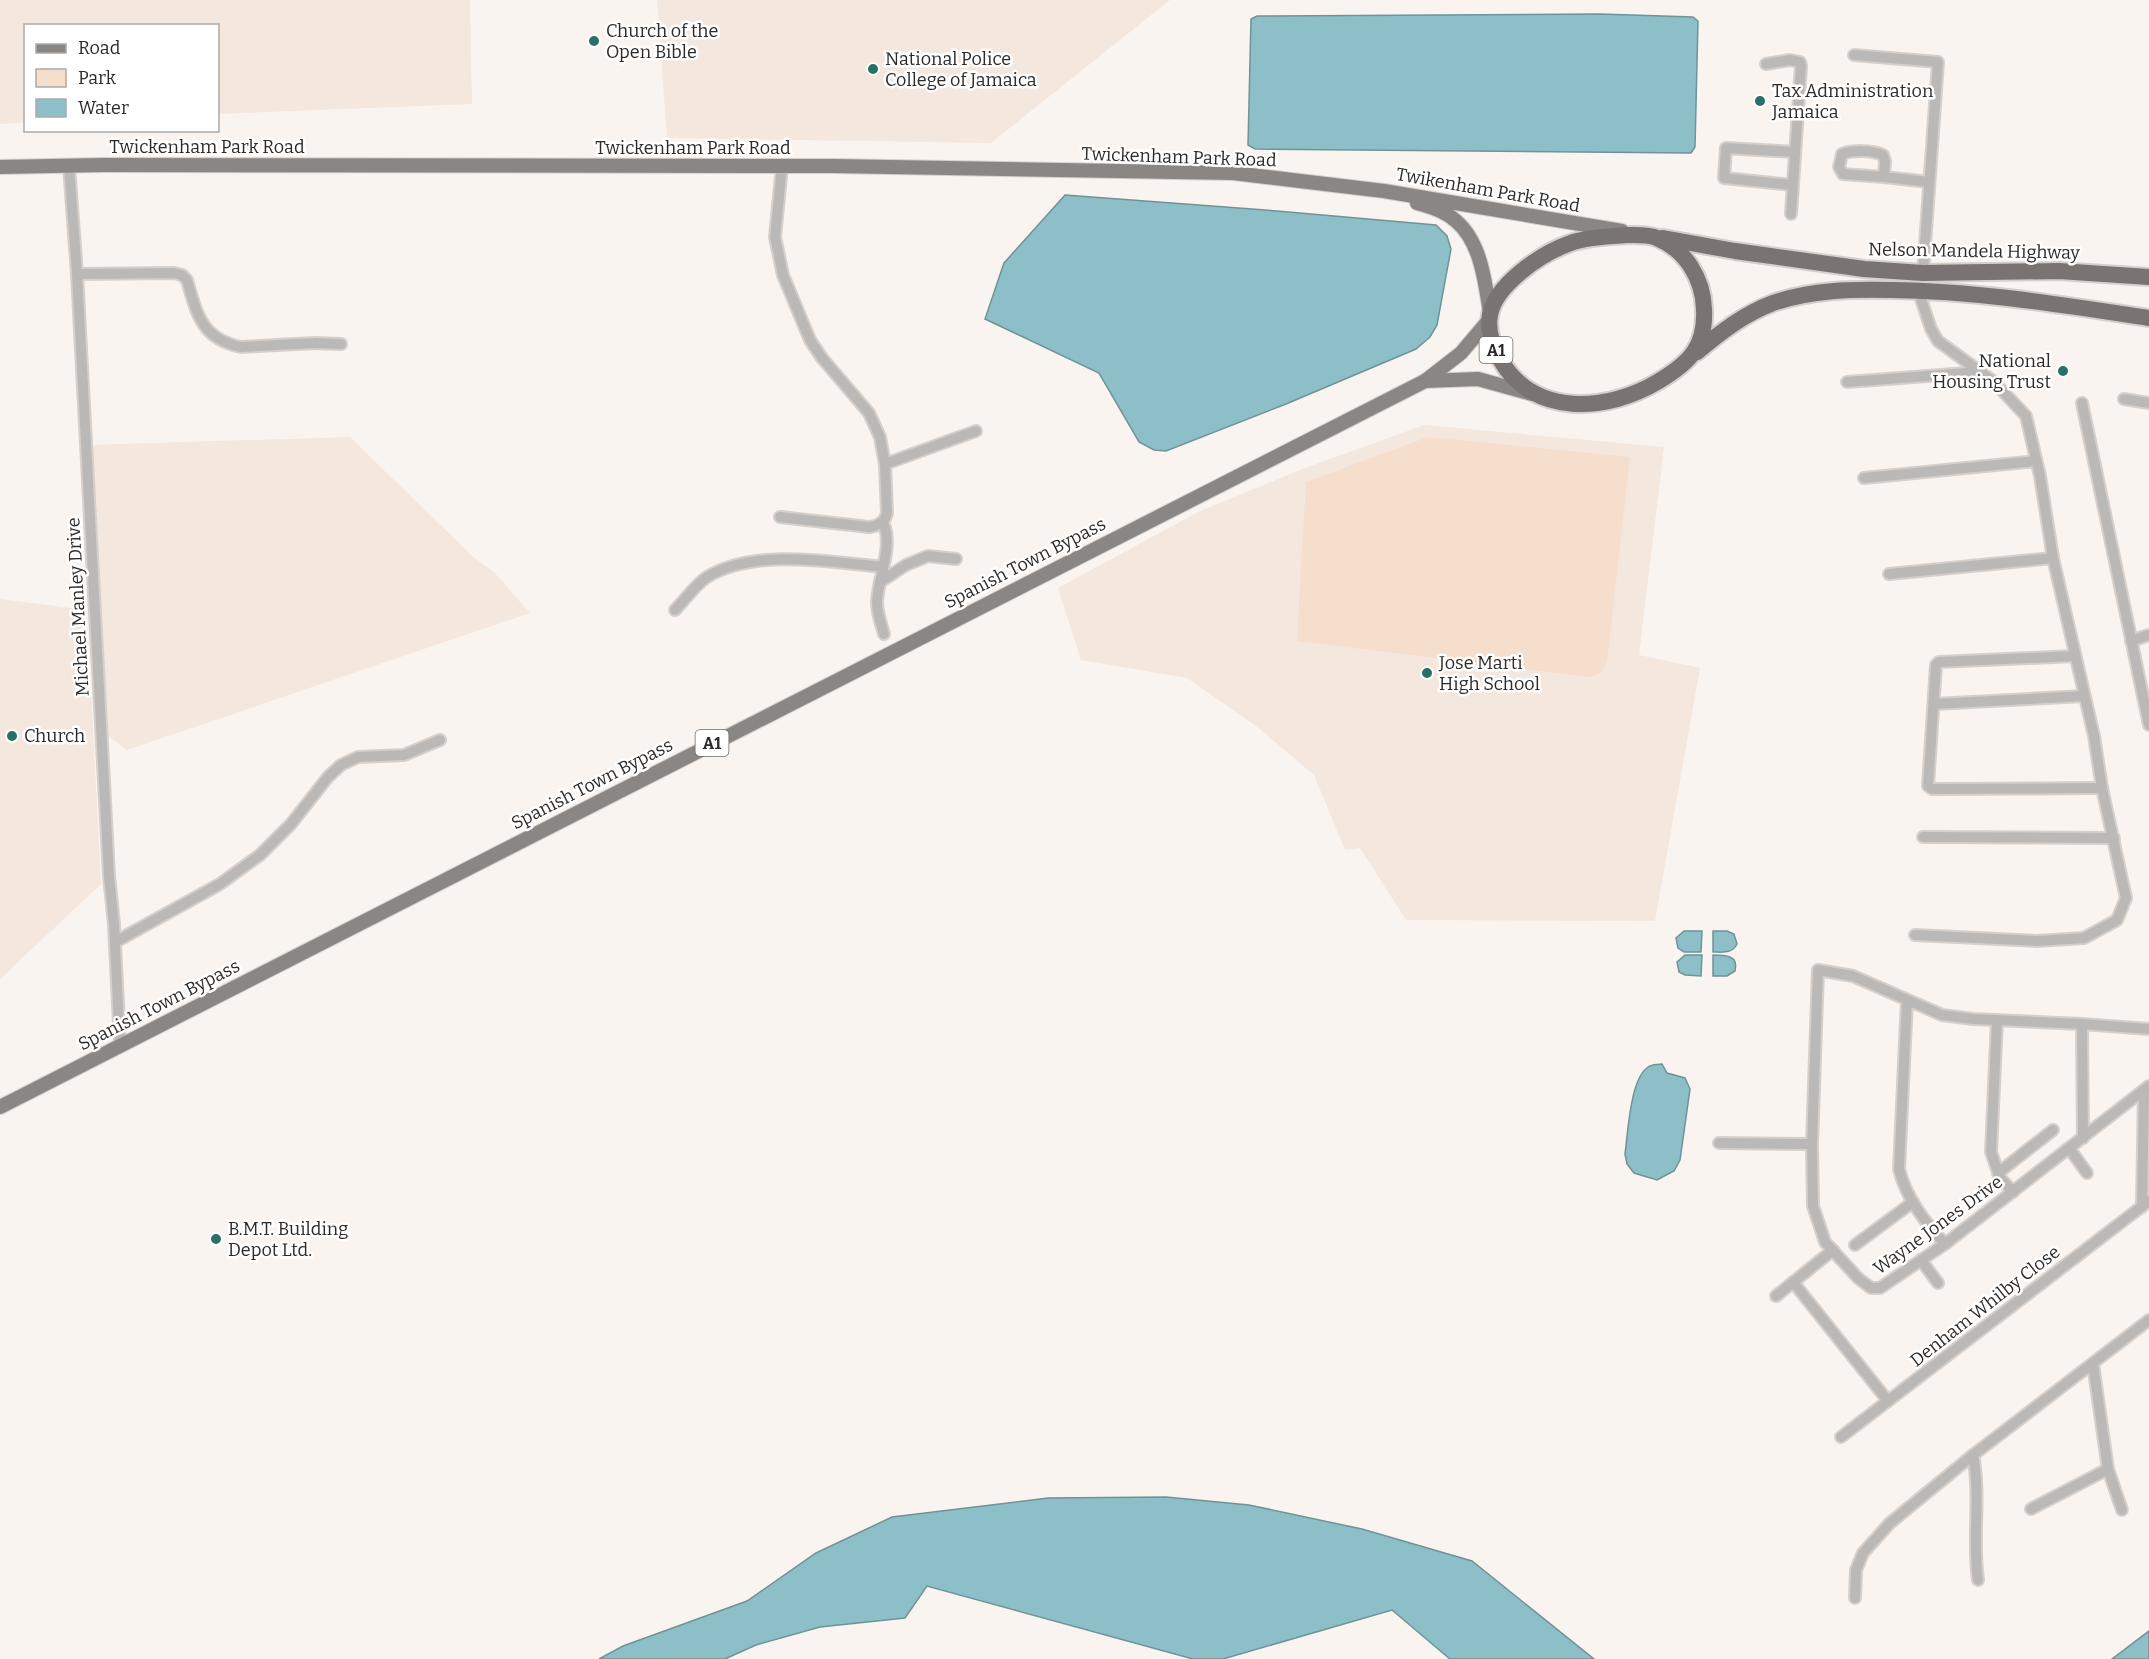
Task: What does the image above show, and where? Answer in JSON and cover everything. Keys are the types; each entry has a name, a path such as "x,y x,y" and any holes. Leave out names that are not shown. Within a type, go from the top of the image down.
{"highway":[{"name":"A1","path":"1693,355 1704,331 1704,302 1701,287 1696,274 1684,257 1652,236 1626,235 1586,239 1554,250 1519,273 1500,294 1490,316 1492,339 1504,366 1522,386 1537,396 1580,404 1622,399 1643,391 1670,375 1727,327 1754,312 1785,300 1844,290 1949,291 2044,302 2149,318"},
{"name":"Nelson Mandela Highway","path":"1652,236 1735,251 1864,269 1923,273 2059,271 2149,277"}],"main road":[{"name":"Twickenham Park Road","path":"0,167 782,166 1233,173 1384,191"},
{"name":"Twikenham Park Road","path":"1384,191 1652,236"},
{"name":"Twikenham Park Road","path":"1384,191 1442,212 1457,222 1467,234 1481,263 1490,316"},
{"name":"Spanish Town Bypass","path":"0,1107 1425,381 1461,353 1490,316"},
{"name":"Spanish Town Bypass","path":"1425,381 1478,379 1537,396"}],"street":[{"path":"1854,55 1938,62 1923,273"},
{"path":"1766,64 1790,60 1800,62 1802,66 1791,214"},
{"path":"1793,185 1724,178 1726,148 1795,152"},
{"name":"Michael Manley Drive","path":"69,166 120,1046"},
{"path":"780,517 869,527 883,522 887,513 885,464 880,437 869,413 822,358 810,340 783,275 775,237 782,166"},
{"path":"1884,177 1929,182"},
{"path":"77,274 174,273 182,275 187,280 202,324 221,342 230,345 241,347 340,344"},
{"path":"1915,935 2037,941 2084,938 2117,920 2126,898 2102,788 2094,736 2053,558 2026,416 1994,382 1938,341 1931,329 1918,290"},
{"path":"2110,312 2138,324 2149,326"},
{"path":"1847,382 1981,372"},
{"path":"2124,399 2149,403"},
{"path":"2082,403 2149,725"},
{"path":"885,464 976,431"},
{"path":"1864,478 2036,461"},
{"path":"883,522 887,540 877,601 884,634"},
{"path":"880,582 906,565 928,556 956,559"},
{"path":"675,610 705,578 730,566 789,558 883,567"},
{"path":"1889,574 2053,558"},
{"path":"2131,640 2149,635"},
{"path":"2075,656 1939,662 1936,665 1928,786 1932,789 2102,788"},
{"path":"1934,704 2084,696"},
{"path":"115,942 220,884 260,855 291,824 328,777 341,765 358,757 404,755 440,740"},
{"path":"1923,837 2114,838"},
{"name":"Wayne Jones Drive","path":"1907,1000 1853,976 1818,970 1812,1144 1813,1206 1825,1242 1858,1278 1871,1288 1880,1288 1945,1244 2146,1088"},
{"path":"1945,1244 1929,1227 1903,1186 1899,1169 1907,1000 1942,1015 1973,1020 2149,1029"},
{"path":"1998,1020 1991,1152 1998,1173 2013,1192"},
{"path":"2082,1024 2083,1138"},
{"path":"2145,1204 2146,1088"},
{"path":"1998,1173 2053,1130"},
{"path":"1719,1143 1812,1144"},
{"path":"2069,1148 2087,1173"},
{"path":"1855,1245 1913,1202"},
{"name":"Denham Whilby Close","path":"1841,1437 2145,1204"},
{"path":"1776,1296 1833,1250"},
{"path":"1921,1260 1938,1283"},
{"path":"1793,1282 1888,1401"},
{"path":"1855,1598 1856,1570 1863,1553 1890,1523 1973,1455 2149,1320"},
{"path":"2093,1364 2108,1469 2122,1510"},
{"path":"1973,1455 1976,1479 1975,1556 1978,1581"},
{"path":"2031,1509 2108,1469"}],"shaded area":[{"path":"0,0 470,0 472,104 219,114 219,24 24,24 24,122 0,124"},
{"name":"National Police College of Jamaica","path":"657,0 1170,0 991,143 667,138"},
{"name":"Jose Marti High School","path":"1424,425 1664,447 1639,655 1700,668 1655,921 1406,920 1360,848 1345,850 1314,775 1256,726 1187,678 1081,660 1058,588 1198,512 1305,468"},
{"path":"350,437 473,557 494,572 530,613 127,750 104,733 88,445"},
{"path":"0,599 87,610 101,884 0,979"}],"green space":[{"path":"1428,437 1630,457 1607,662 1601,673 1589,677 1297,641 1306,482"}],"water":[{"path":"1600,14 1693,17 1698,21 1695,147 1691,153 1255,149 1248,145 1251,19 1257,16"},
{"path":"1065,195 1436,225 1447,236 1451,249 1437,325 1430,337 1416,349 1286,404 1166,451 1154,450 1139,442 1099,373 985,319 1004,263"},
{"path":"1684,931 1702,931 1701,952 1684,952 1678,948 1676,938"},
{"path":"1713,931 1727,931 1734,934 1737,944 1730,951 1713,952"},
{"path":"1685,955 1702,955 1701,976 1685,975 1679,972 1677,962"},
{"path":"1713,955 1733,959 1736,966 1735,971 1727,976 1713,976"},
{"path":"1662,1064 1667,1073 1685,1078 1690,1089 1680,1160 1674,1171 1657,1180 1634,1173 1627,1164 1625,1154 1631,1107 1637,1083 1648,1067"},
{"path":"1166,1497 1249,1505 1362,1529 1472,1561 1594,1659 1450,1659 1392,1610 1223,1659 1193,1659 927,1586 905,1618 820,1627 756,1645 725,1659 599,1659 623,1646 747,1601 816,1553 892,1517 1048,1498"},
{"path":"2149,1631 2149,1659 2112,1659"}],"place":[{"name":"Church of the Open Bible","path":"594,41"},
{"name":"National Police College of Jamaica","path":"873,69"},
{"name":"Tax Administration Jamaica","path":"1760,101"},
{"name":"National Housing Trust","path":"2063,371"},
{"name":"Jose Marti High School","path":"1427,673"},
{"name":"Church","path":"12,736"},
{"name":"B.M.T. Building Depot Ltd.","path":"216,1239"}]}
